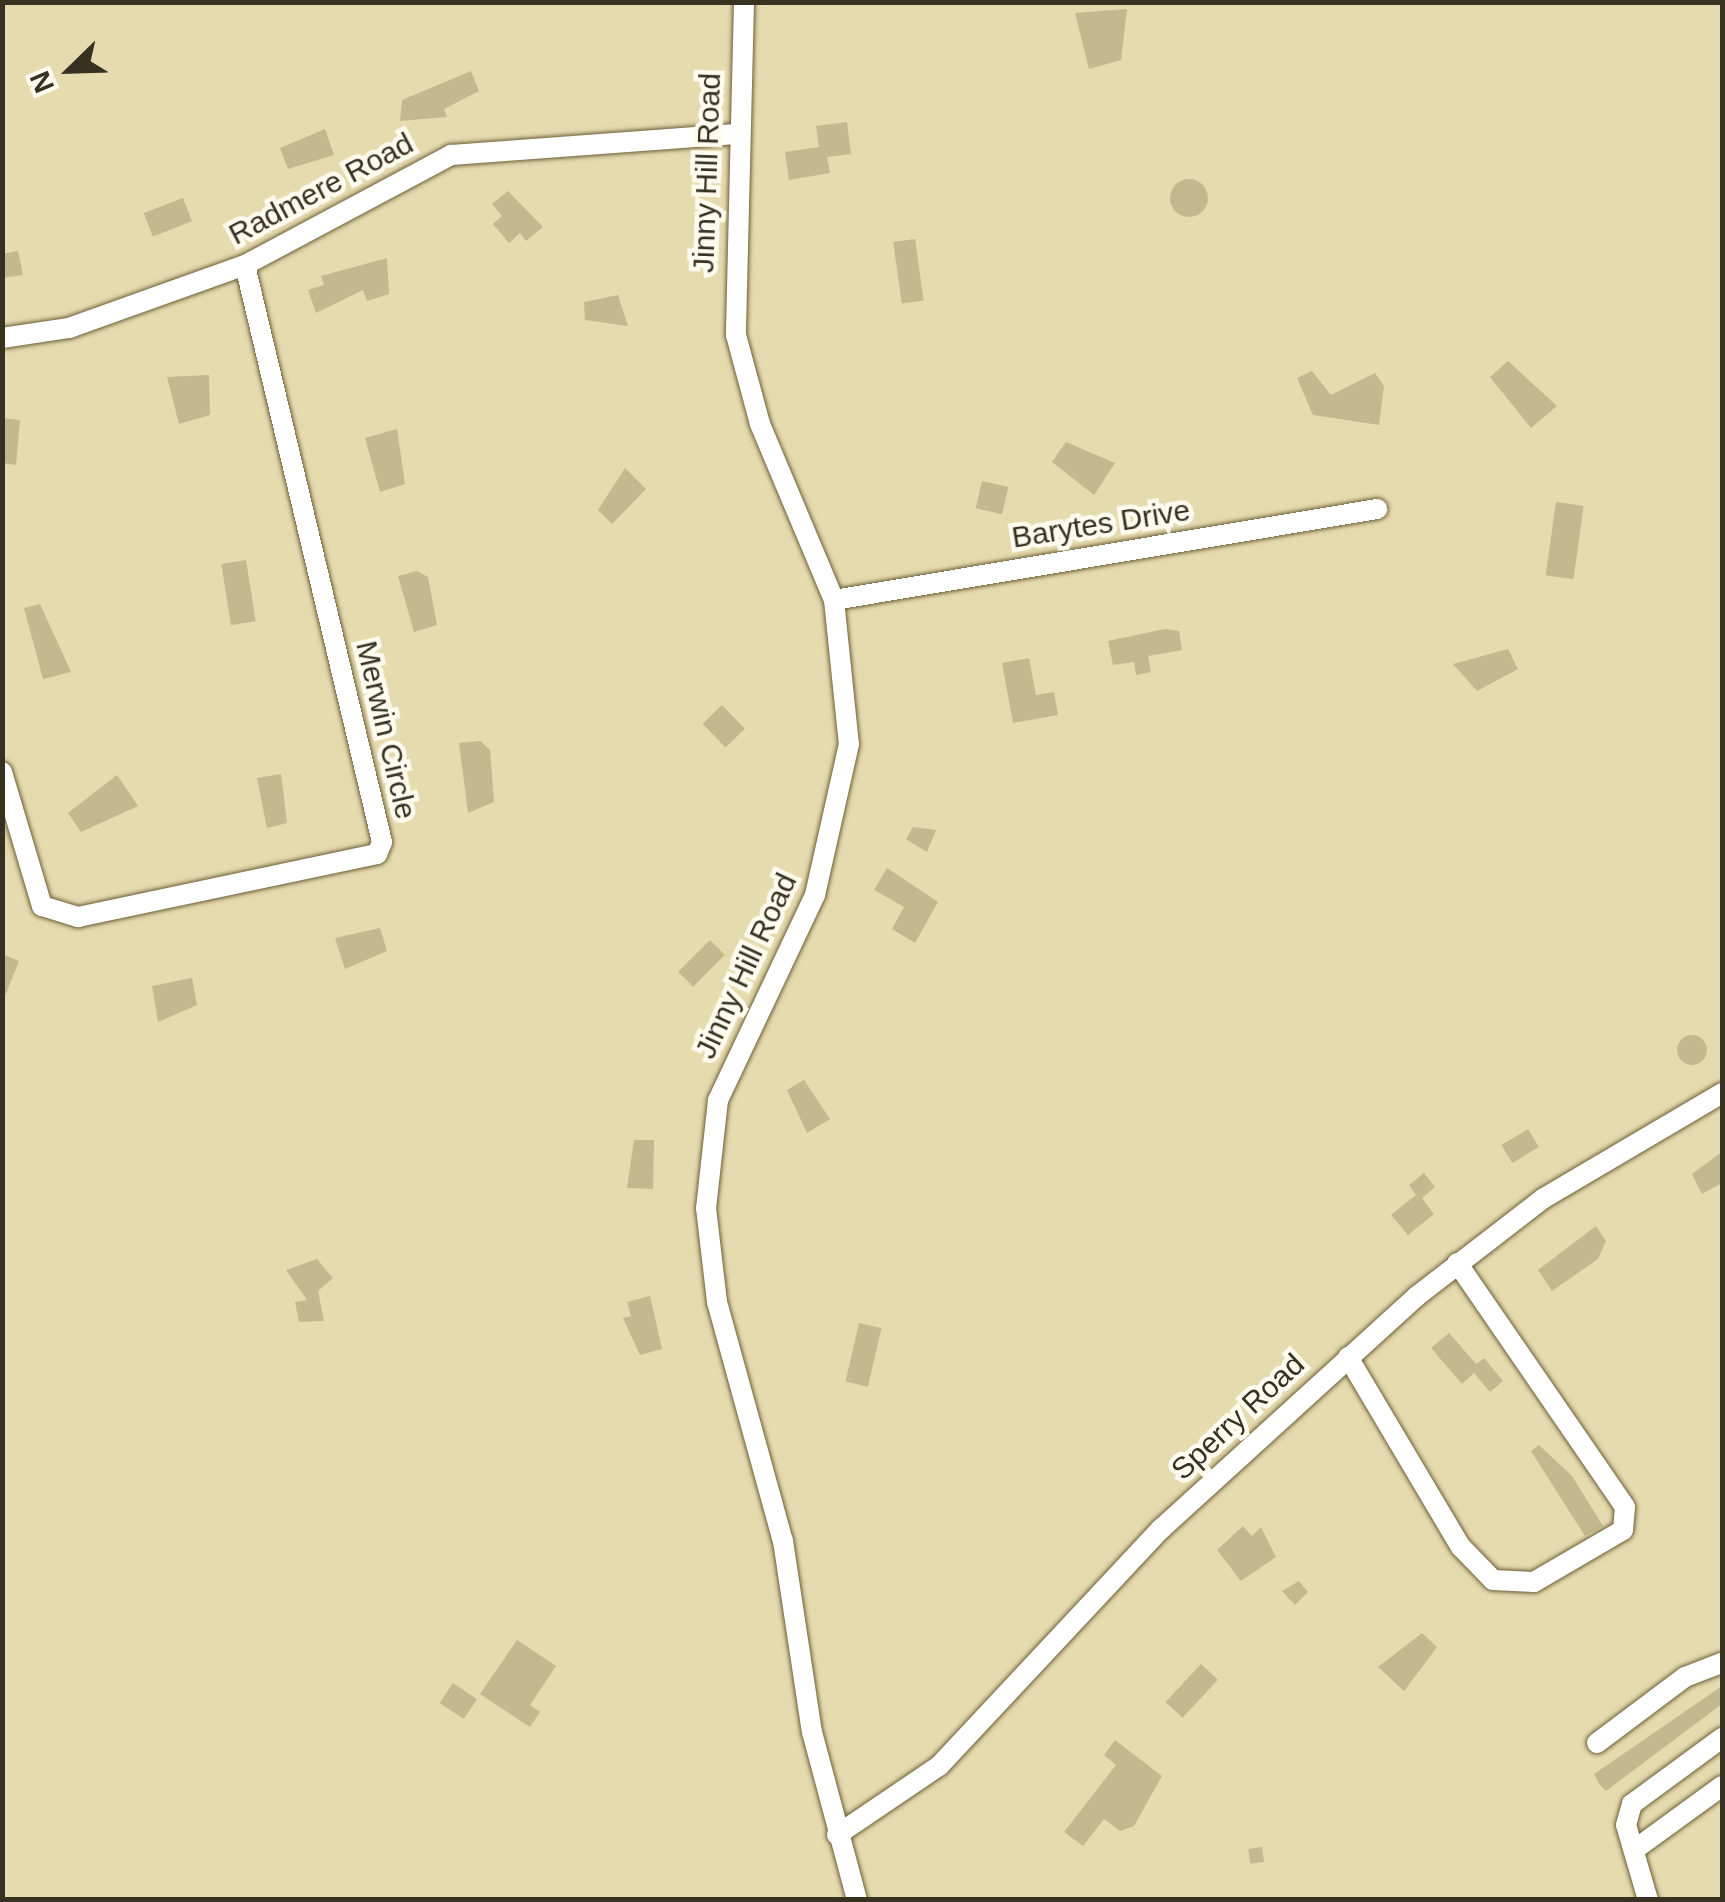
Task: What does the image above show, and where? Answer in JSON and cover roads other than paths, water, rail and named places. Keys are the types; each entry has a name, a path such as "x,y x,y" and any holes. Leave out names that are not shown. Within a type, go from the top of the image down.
{"street":[{"name":"Jinny Hill Road","path":"744,2 736,134 733,296 745,380 834,600 850,699 842,797 815,895 730,1065 706,1208 716,1302 783,1542 837,1835 857,1900"},
{"name":"Radmere Road","path":"2,338 87,322 245,265 452,156 736,134"},
{"name":"Merwin Circle","path":"2,772 42,906 78,918 377,854 382,842 245,265"},
{"name":"Barytes Drive","path":"834,600 1377,509"},
{"name":"Sperry Road","path":"837,1835 939,1766 1161,1529 1456,1263 1557,1189 1722,1094"},
{"path":"1348,1357 1461,1548 1493,1580 1534,1582 1623,1530 1625,1507 1456,1263"},
{"path":"1597,1743 1685,1677 1722,1662"},
{"path":"1647,1893 1634,1850 1632,1804 1722,1738"},
{"path":"1634,1850 1722,1786"}]}
